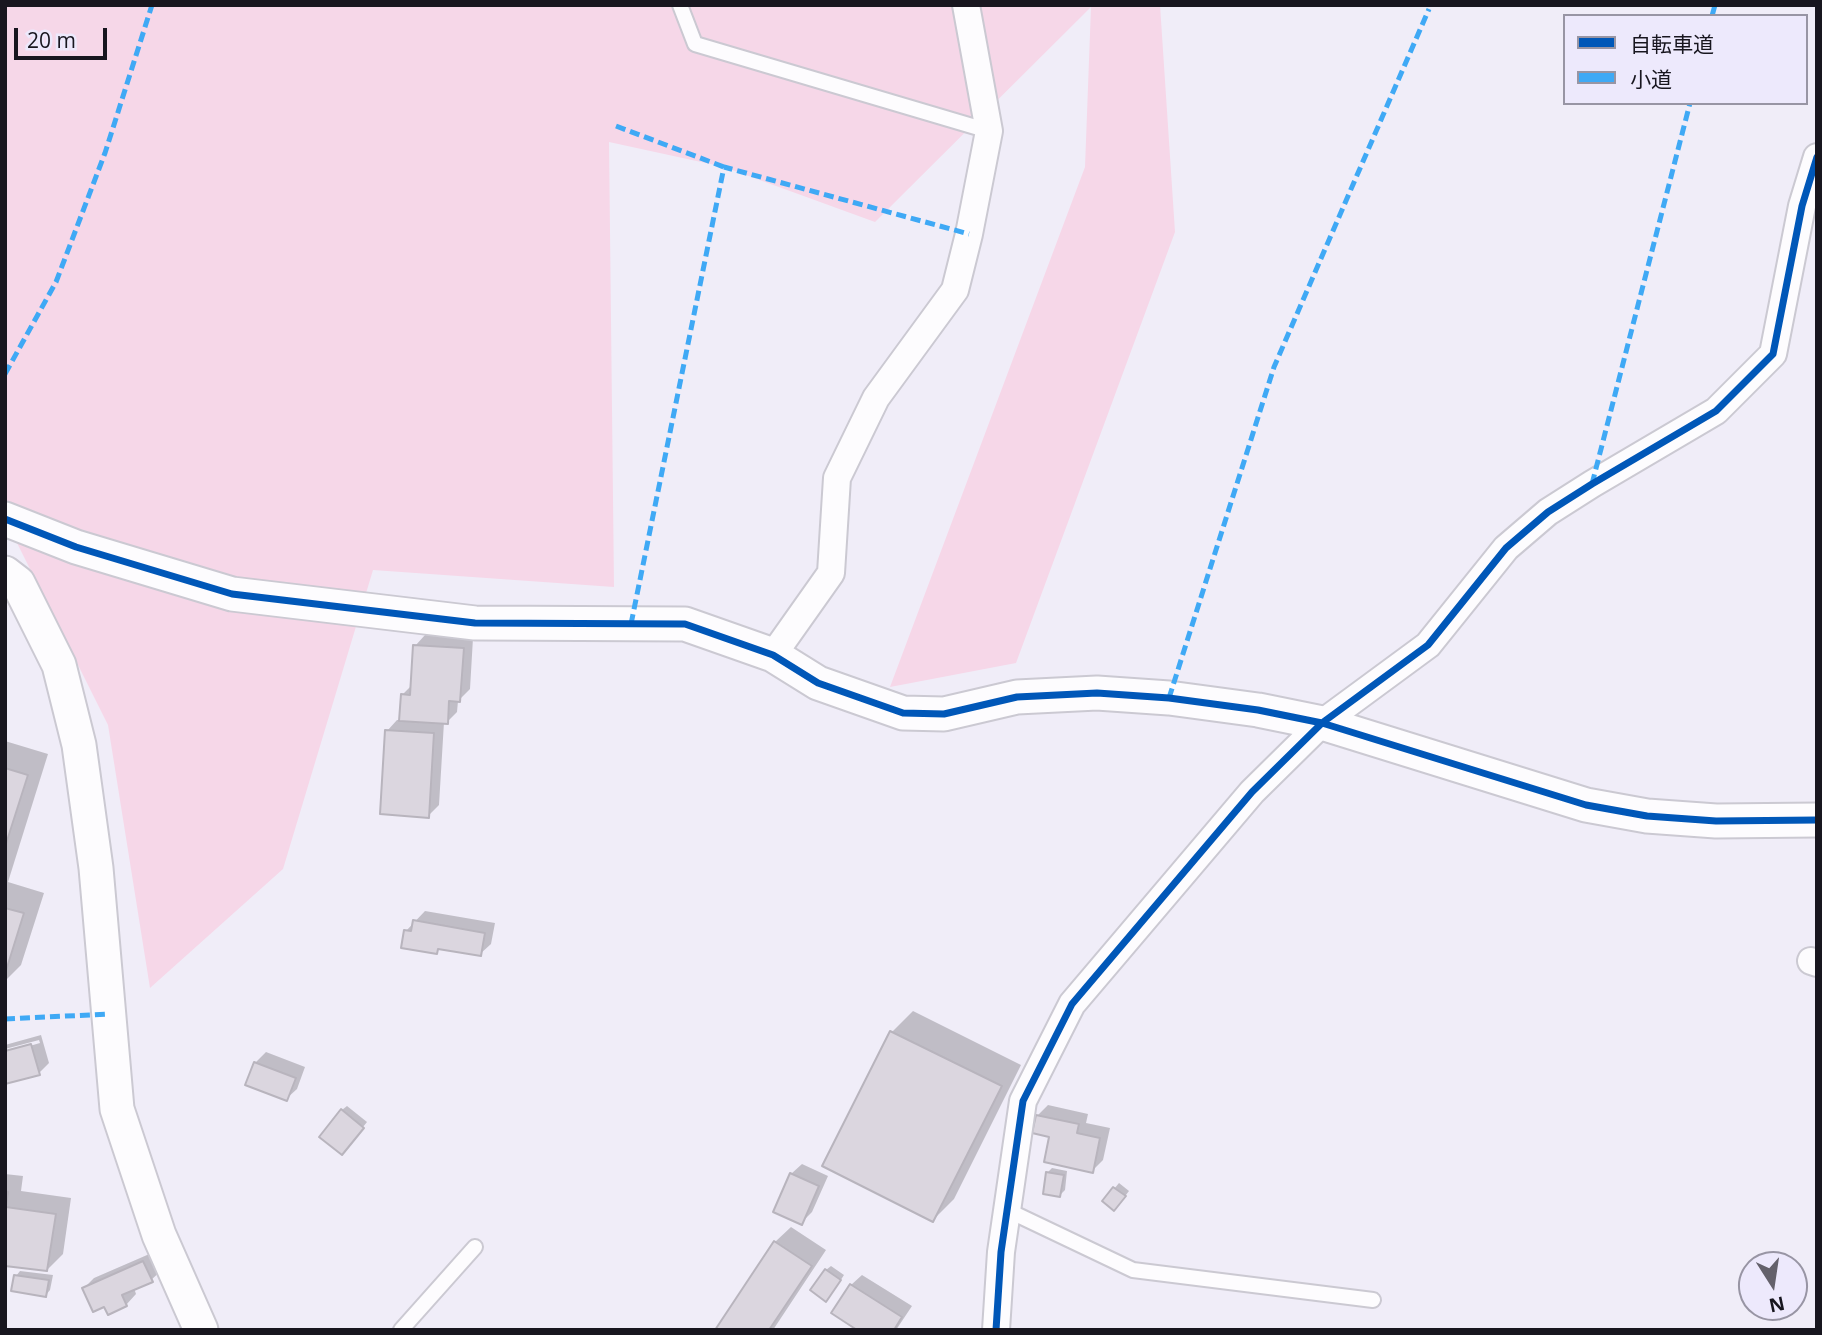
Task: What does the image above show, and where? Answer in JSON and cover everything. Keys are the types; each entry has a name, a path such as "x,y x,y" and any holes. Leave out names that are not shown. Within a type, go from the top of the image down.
{"street":[{"path":"773,655 831,573 837,478 876,398 955,290 989,131 966,5"},
{"path":"996,1330 1001,1252 1023,1101 1072,1004 1252,792 1322,723 1429,645 1506,548 1548,512 1716,411 1773,354 1802,206 1817,158"},
{"path":"5,519 76,547 232,594 475,624 685,624 773,655 818,683 903,713 944,714 1017,696 1097,693 1169,698 1258,710 1322,723 1586,805 1647,816 1716,821 1817,820"},
{"path":"5,573 18,583 60,665 79,744 96,868 117,1109 159,1235 201,1330"}],"lane":[{"path":"680,5 695,44 989,131"},
{"path":"1007,1210 1133,1270 1373,1300"},
{"path":"401,1330 475,1247"}],"shaded area":[{"path":"5,5 1160,5 1175,232 1016,663 890,687 1085,167 1091,7 875,222 724,167 609,142 614,587 373,570 283,869 150,988 108,725 5,519"}],"building":[{"path":"413,645 464,648 460,702 449,701 448,724 399,721 401,694 410,695"},
{"path":"385,730 434,733 429,818 380,814"},
{"path":"5,768 28,775 5,847"},
{"path":"5,908 24,913 5,974"},
{"path":"413,920 485,933 481,956 438,949 437,954 401,948 404,930 411,931"},
{"path":"890,1031 1002,1086 933,1222 822,1166"},
{"path":"31,1044 40,1075 5,1084 5,1051"},
{"path":"254,1062 296,1078 287,1101 245,1085"},
{"path":"341,1109 364,1128 342,1155 319,1137"},
{"path":"1036,1115 1079,1124 1077,1133 1100,1138 1093,1173 1044,1162 1049,1137 1032,1133"},
{"path":"1046,1172 1064,1175 1060,1197 1043,1194"},
{"path":"790,1173 819,1186 802,1225 773,1212"},
{"path":"1113,1187 1126,1196 1114,1211 1102,1201"},
{"path":"5,1191 8,1192 6,1207 56,1214 47,1271 5,1266"},
{"path":"774,1241 812,1266 769,1330 715,1330"},
{"path":"143,1261 153,1282 122,1295 127,1306 108,1315 104,1307 93,1312 82,1288"},
{"path":"825,1269 841,1280 826,1302 810,1290"},
{"path":"14,1275 49,1280 46,1297 11,1291"},
{"path":"850,1284 902,1317 894,1330 857,1330 831,1313"}],"marked path":[{"path":"5,374 56,282 105,153 152,5"},
{"path":"1713,14 1715,5"},
{"path":"1169,698 1274,367 1429,9"},
{"path":"1592,484 1689,105"},
{"path":"616,126 724,167"},
{"path":"631,624 724,167 969,234"},
{"path":"5,1019 109,1014"}],"cycle path":[{"path":"996,1330 1001,1252 1023,1101 1072,1004 1252,792 1322,723 1428,645 1506,548 1548,512 1716,411 1773,354 1802,206 1817,157"},
{"path":"5,519 76,547 232,594 475,623 685,624 773,655 818,683 903,713 944,714 1017,697 1097,693 1169,698 1258,710 1322,723 1586,805 1647,816 1716,821 1817,820"}]}
